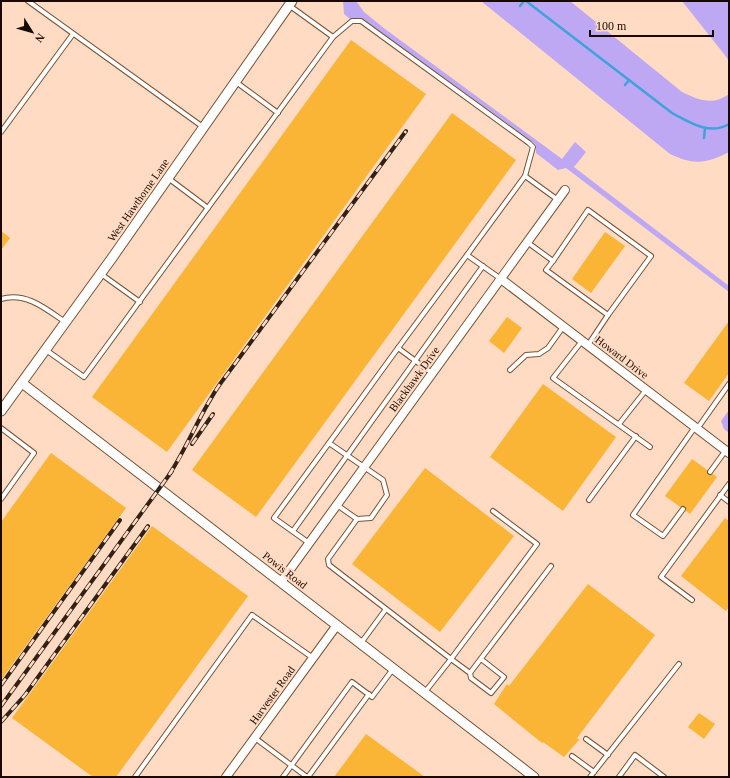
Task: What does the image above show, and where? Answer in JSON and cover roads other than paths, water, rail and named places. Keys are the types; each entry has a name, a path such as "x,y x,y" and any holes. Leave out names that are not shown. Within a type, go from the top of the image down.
{"street":[{"name":"West Hawthorne Lane","path":"1,411 101,274 291,3"},
{"name":"Blackhawk Drive","path":"281,582 565,190"},
{"name":"Howard Drive","path":"501,279 727,451"},
{"name":"Powis Road","path":"22,383 534,777"},
{"name":"Harvester Road","path":"226,777 337,625"}],"lane":[{"path":"28,1 203,127"},
{"path":"291,3 333,37"},
{"path":"46,349 84,377 333,37 352,21 361,21 529,143 533,147 533,151 525,176 274,518 309,543"},
{"path":"1,132 73,34"},
{"path":"235,81 278,112"},
{"path":"525,176 558,200"},
{"path":"167,178 208,208"},
{"path":"608,315 546,270 588,210 651,256 608,315 553,378 650,446"},
{"path":"527,242 553,260"},
{"path":"467,255 501,279"},
{"path":"293,531 414,360 483,266"},
{"path":"101,274 140,302"},
{"path":"1,299 12,296 25,298 39,304 66,322"},
{"path":"510,370 526,355 539,354 548,348 564,327"},
{"path":"398,348 432,373"},
{"path":"683,509 663,536 633,515 729,384"},
{"path":"619,424 646,390"},
{"path":"1,428 34,453 1,499"},
{"path":"589,500 636,436"},
{"path":"329,443 383,480 387,495 371,518 357,519 337,505"},
{"path":"710,472 727,451"},
{"path":"692,600 662,577 729,484"},
{"path":"720,495 729,502"},
{"path":"425,693 537,544 493,511"},
{"path":"357,519 328,559 331,568 470,673 471,678 491,693 504,676 481,659"},
{"path":"470,673 552,566"},
{"path":"361,644 386,609"},
{"path":"135,777 252,615 313,658"},
{"path":"590,777 679,664"},
{"path":"283,777 352,682 372,696 393,669"},
{"path":"255,738 307,777 369,694"},
{"path":"586,739 608,755"},
{"path":"619,777 636,755 664,777"},
{"path":"572,756 594,772"}],"waterway":[{"path":"520,6 524,1"},
{"path":"526,1 672,113 692,124 707,128 714,129 729,124"},
{"path":"625,85 629,80"},
{"path":"704,138 705,128"}],"railway":[{"path":"169,475 206,406 220,384 406,131"},
{"path":"192,444 213,414"},
{"path":"1,706 172,471"},
{"path":"1,685 120,520"},
{"path":"1,722 25,695 148,526"}]}
